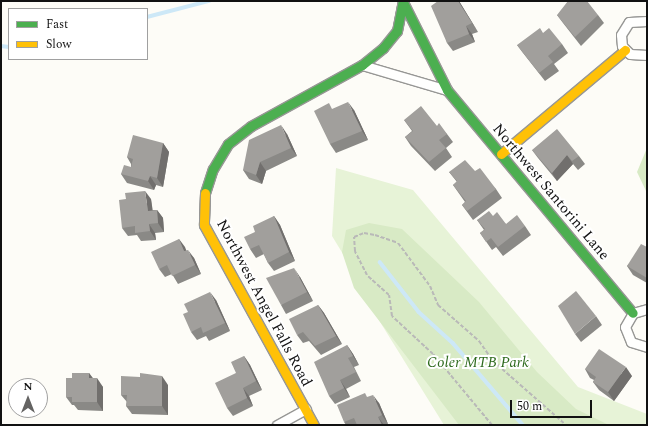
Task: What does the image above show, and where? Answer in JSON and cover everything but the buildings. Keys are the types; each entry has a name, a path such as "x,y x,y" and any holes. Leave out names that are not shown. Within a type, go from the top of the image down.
{"street":[{"name":"Northwest Angel Falls Road","path":"314,425 204,225 204,195 213,168 228,144 251,126 362,65 397,31 403,2"},
{"name":"Northwest Santorini Lane","path":"403,2 447,90 633,313"},
{"path":"647,21 634,20 625,26 621,35 625,50 634,56 647,55"},
{"path":"501,154 625,50"},
{"path":"362,65 447,90"},
{"path":"647,309 633,313 625,327 628,338 636,345 647,347"},
{"path":"277,425 306,409"}],"path":[{"path":"492,425 433,354 392,316 389,295 368,275 355,251 354,238 364,233 398,243 430,286 438,305 479,341 493,361 566,425"}],"green space":[{"path":"647,148 647,193 637,172"},
{"name":"Coler MTB Park","path":"336,168 413,190 578,387 647,414 647,425 444,425 354,280 357,277 332,236"},
{"name":"Coler MTB Park","path":"369,223 402,229 479,302 537,372 576,409 609,425 459,425 354,288 342,252 346,230"}],"waterway":[{"path":"148,17 209,1"},
{"path":"1,46 8,47"},
{"path":"380,262 419,312 453,343 523,425"}],"traffic: fast":[{"path":"205,193 213,169 228,144 251,126 362,65 383,48 397,31 403,1"},
{"path":"403,2 447,90 633,313"}],"traffic: slow":[{"path":"501,154 625,50"},
{"path":"205,193 204,225 314,425"}]}
